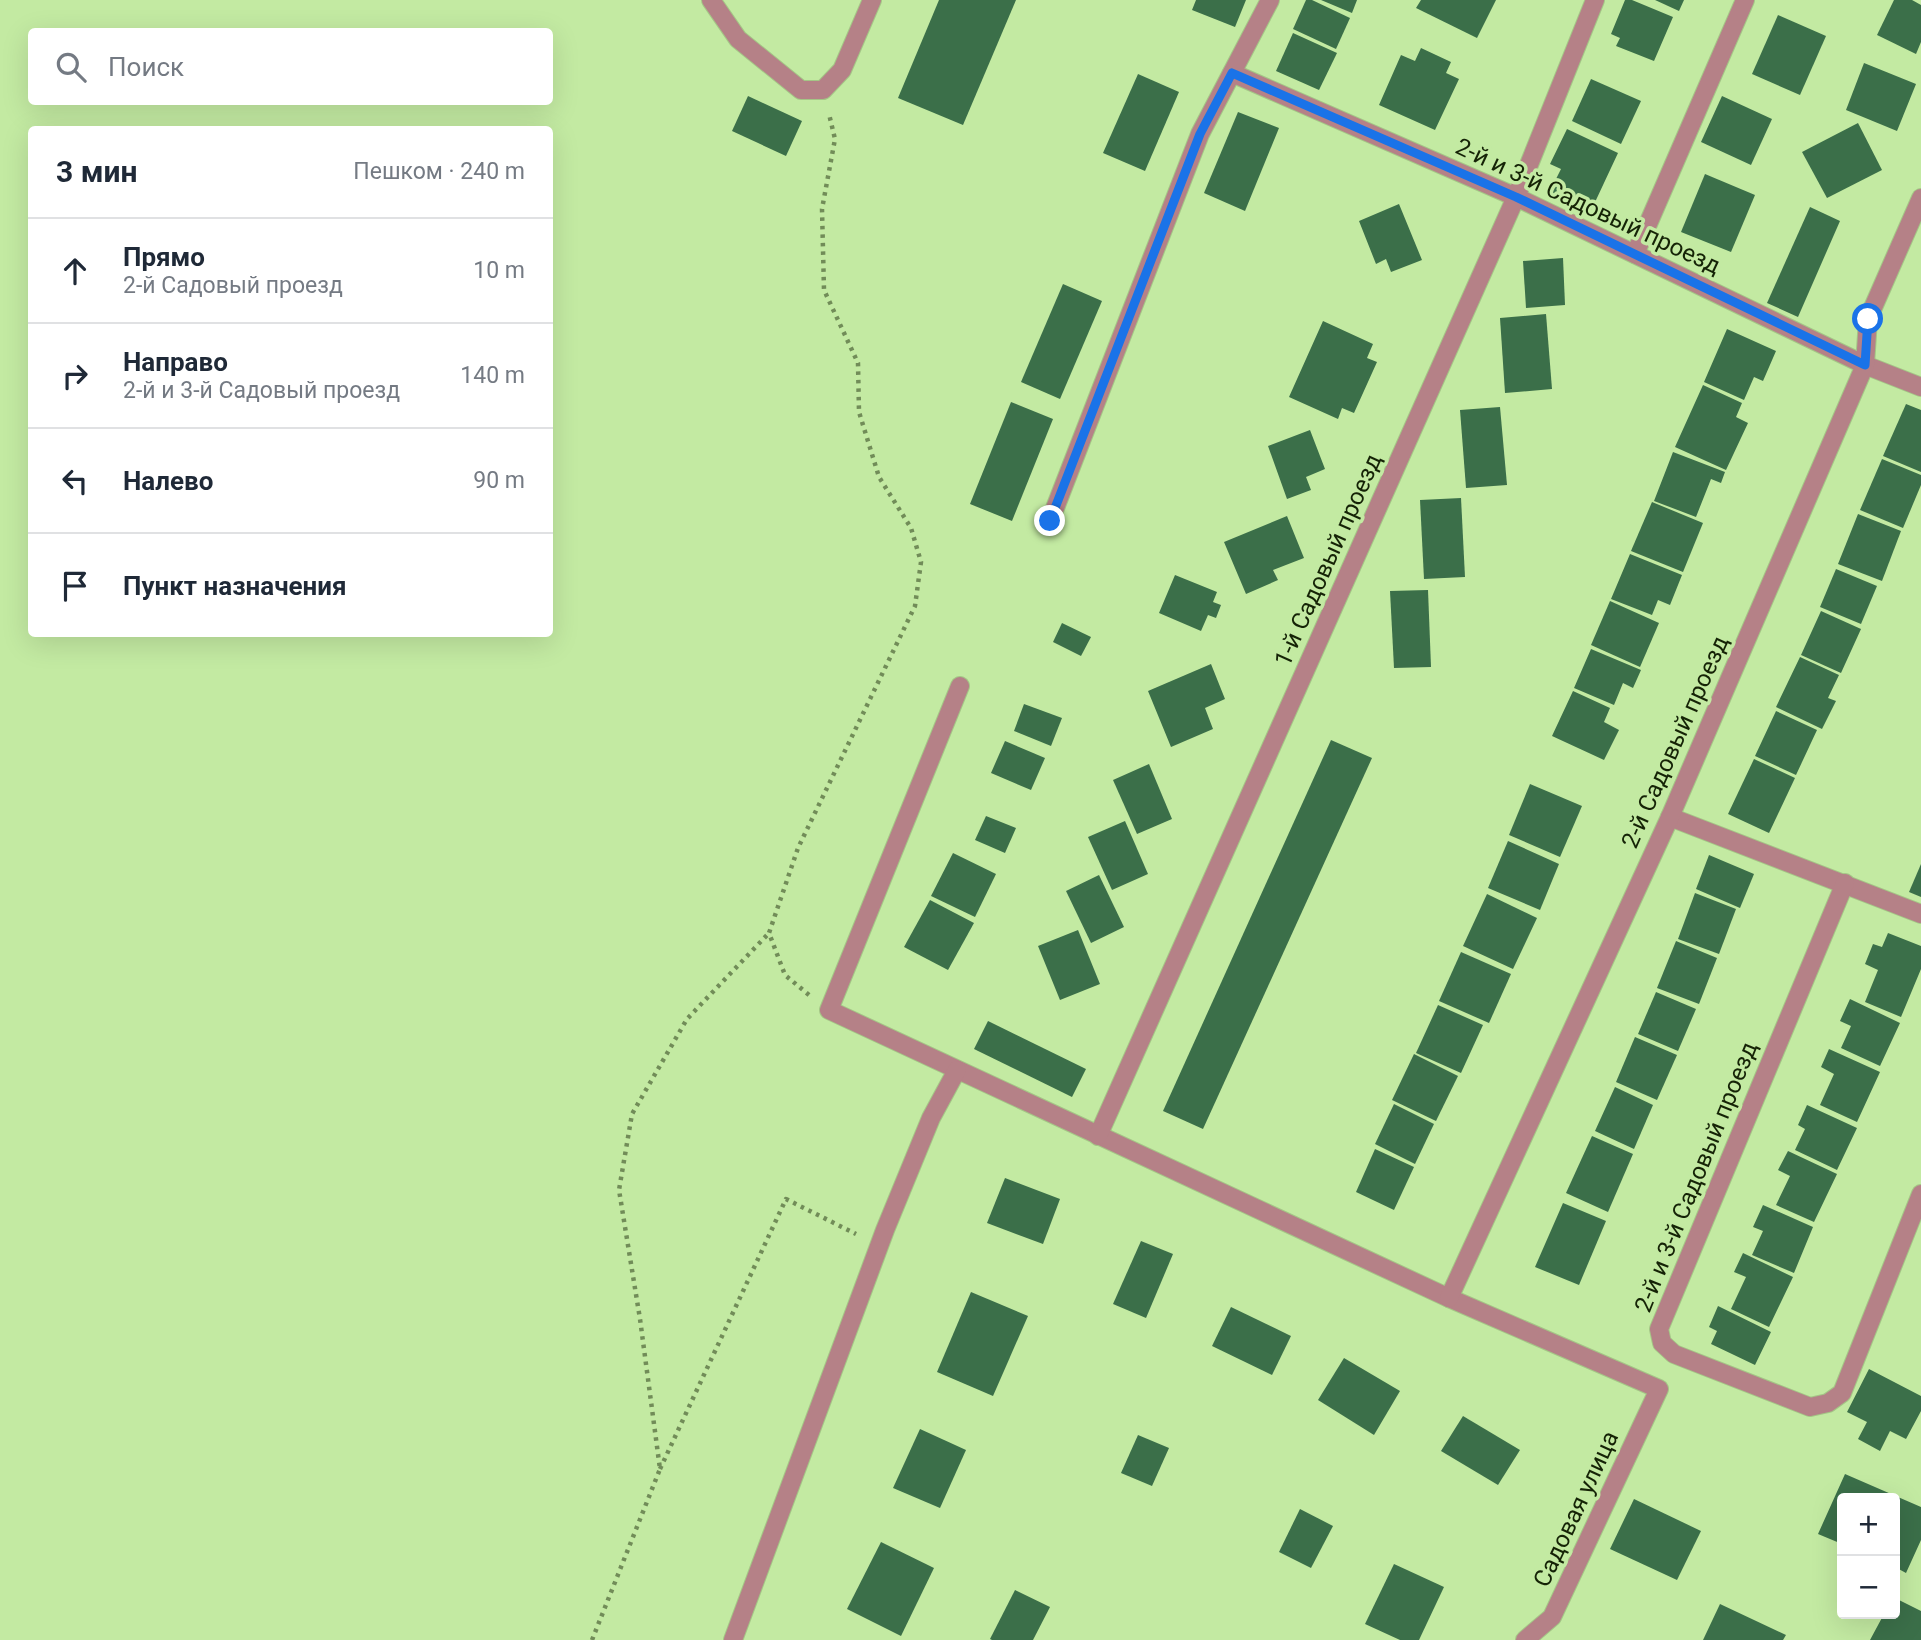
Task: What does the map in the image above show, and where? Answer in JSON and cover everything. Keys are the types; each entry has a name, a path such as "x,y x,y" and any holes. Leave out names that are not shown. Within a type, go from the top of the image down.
{"street":[{"path":"711,0 738,39 801,90 822,90 842,70 872,0"},
{"path":"1050,521 1200,134 1270,0"},
{"name":"1-й Садовый проезд","path":"1098,1136 1516,197 1595,0"},
{"path":"1634,254 1745,0"},
{"name":"2-й и 3-й Садовый проезд","path":"1232,73 1516,197 1865,365 1921,387"},
{"name":"2-й Садовый проезд","path":"1449,1298 1670,817 1865,365 1868,319 1921,198"},
{"path":"960,686 829,1010 1449,1298"},
{"path":"1670,817 1921,914"},
{"name":"2-й и 3-й Садовый проезд","path":"1845,883 1658,1329 1662,1343 1674,1354 1810,1408 1829,1404 1842,1393 1921,1194"},
{"path":"733,1640 879,1246 931,1118 957,1070"},
{"name":"Садовая улица","path":"1449,1298 1659,1389 1552,1617 1525,1640"}],"path":[{"path":"660,1469 640,1318 619,1190 632,1114 687,1018 769,933 798,848 915,606 921,562 911,528 879,477 859,412 858,363 824,290 822,209 835,138 822,90"},
{"path":"769,933 785,975 829,1010"},
{"path":"592,1640 660,1469 786,1199 879,1246"}],"building":[{"path":"939,0 1016,0 963,125 898,98"},
{"path":"1196,0 1246,0 1235,27 1192,10"},
{"path":"1306,0 1312,0 1350,18 1336,49 1293,29"},
{"path":"1321,0 1357,0 1352,13"},
{"path":"1421,0 1496,0 1477,38 1416,8"},
{"path":"1625,0 1632,0 1673,17 1654,61 1616,46 1620,38 1611,34"},
{"path":"1655,0 1684,0 1679,11"},
{"path":"1894,0 1912,0 1921,5 1921,42 1916,54 1877,35"},
{"path":"1778,15 1826,36 1800,95 1752,74"},
{"path":"1293,33 1337,53 1319,90 1276,71"},
{"path":"1421,48 1451,62 1446,73 1459,79 1435,130 1379,105 1401,55 1415,61"},
{"path":"1864,63 1916,84 1897,131 1846,110"},
{"path":"1138,74 1179,92 1145,171 1103,153"},
{"path":"1591,79 1641,101 1621,144 1572,121"},
{"path":"748,96 802,121 786,156 732,131"},
{"path":"1722,96 1772,119 1751,165 1701,142"},
{"path":"1238,112 1279,128 1245,211 1204,193"},
{"path":"1858,123 1882,170 1827,198 1802,152"},
{"path":"1567,129 1618,153 1589,215 1548,195 1561,169 1550,164"},
{"path":"1705,174 1755,195 1731,252 1681,232"},
{"path":"1399,204 1422,260 1391,272 1386,259 1376,264 1359,221"},
{"path":"1810,207 1840,221 1798,317 1767,303"},
{"path":"1563,258 1565,305 1526,308 1523,261"},
{"path":"1063,284 1102,301 1060,399 1021,382"},
{"path":"1546,314 1552,389 1505,393 1500,318"},
{"path":"1323,321 1373,344 1367,358 1377,362 1354,413 1342,408 1338,419 1289,397"},
{"path":"1727,329 1776,351 1763,381 1754,377 1744,400 1704,382"},
{"path":"1703,385 1742,403 1736,417 1748,423 1726,470 1675,447"},
{"path":"1011,402 1053,419 1012,521 970,504"},
{"path":"1906,404 1921,410 1921,472 1883,456"},
{"path":"1500,407 1507,485 1466,488 1460,410"},
{"path":"1310,430 1325,469 1306,477 1311,490 1287,499 1268,446"},
{"path":"1673,452 1725,472 1721,483 1711,479 1696,517 1654,501"},
{"path":"1882,459 1921,475 1921,485 1903,528 1860,510"},
{"path":"1461,498 1465,577 1424,579 1420,500"},
{"path":"1652,502 1703,523 1683,572 1631,551"},
{"path":"1858,514 1901,531 1882,581 1838,564"},
{"path":"1287,516 1304,558 1273,570 1278,580 1246,594 1224,542"},
{"path":"1630,554 1682,575 1670,605 1658,600 1652,615 1611,599"},
{"path":"1836,569 1877,586 1861,624 1820,607"},
{"path":"1175,575 1217,592 1213,602 1221,605 1216,618 1208,615 1201,631 1159,613"},
{"path":"1428,590 1431,667 1394,668 1390,591"},
{"path":"1610,601 1659,623 1640,667 1591,645"},
{"path":"1821,611 1861,629 1841,673 1801,655"},
{"path":"1062,623 1091,637 1081,656 1053,642"},
{"path":"1591,649 1641,670 1633,688 1623,683 1614,705 1574,688"},
{"path":"1800,657 1839,675 1828,698 1836,701 1822,729 1776,707"},
{"path":"1211,664 1225,699 1205,708 1213,729 1171,747 1148,691"},
{"path":"1573,691 1610,708 1604,722 1619,730 1604,760 1552,736"},
{"path":"1024,704 1062,718 1051,746 1014,731"},
{"path":"1776,711 1817,730 1796,775 1755,756"},
{"path":"1331,740 1372,758 1203,1129 1163,1111"},
{"path":"1005,741 1045,758 1031,790 991,773"},
{"path":"1754,759 1795,778 1769,833 1728,814"},
{"path":"1149,764 1172,819 1137,834 1113,780"},
{"path":"1530,784 1582,806 1560,857 1509,835"},
{"path":"986,816 1016,828 1005,853 975,840"},
{"path":"1125,821 1148,874 1112,890 1088,837"},
{"path":"1508,841 1559,864 1540,910 1488,888"},
{"path":"953,853 996,874 975,917 931,896"},
{"path":"1709,855 1754,874 1740,908 1696,889"},
{"path":"1921,864 1921,897 1909,892"},
{"path":"1099,875 1124,927 1091,943 1066,891"},
{"path":"1695,893 1736,909 1719,954 1678,939"},
{"path":"1487,894 1537,918 1513,969 1463,946"},
{"path":"930,900 974,923 948,970 904,947"},
{"path":"1078,930 1100,984 1060,1000 1038,946"},
{"path":"1888,933 1921,946 1921,969 1901,1017 1865,1002 1878,970 1865,964 1873,944 1882,947"},
{"path":"1676,941 1717,958 1699,1004 1657,988"},
{"path":"1461,952 1511,974 1489,1023 1439,1001"},
{"path":"1656,992 1696,1009 1678,1051 1638,1034"},
{"path":"1850,999 1900,1023 1880,1066 1841,1048 1851,1026 1840,1021"},
{"path":"1438,1005 1483,1025 1461,1073 1416,1053"},
{"path":"988,1021 1086,1069 1072,1097 974,1049"},
{"path":"1635,1037 1677,1055 1657,1100 1616,1082"},
{"path":"1829,1049 1880,1072 1857,1122 1820,1105 1834,1074 1821,1067"},
{"path":"1414,1054 1458,1076 1436,1121 1392,1100"},
{"path":"1615,1087 1653,1105 1634,1149 1595,1131"},
{"path":"1394,1104 1434,1124 1415,1164 1375,1144"},
{"path":"1807,1105 1857,1128 1837,1170 1795,1150 1805,1129 1798,1125"},
{"path":"1592,1136 1633,1154 1608,1212 1566,1193"},
{"path":"1375,1149 1414,1167 1394,1210 1356,1192"},
{"path":"1788,1151 1837,1174 1814,1222 1776,1205 1790,1176 1778,1170"},
{"path":"1005,1178 1060,1199 1043,1244 987,1223"},
{"path":"1563,1203 1606,1221 1579,1285 1535,1267"},
{"path":"1763,1205 1813,1227 1794,1273 1752,1255 1763,1231 1753,1227"},
{"path":"1141,1241 1173,1254 1146,1318 1113,1304"},
{"path":"1743,1253 1793,1277 1769,1327 1731,1309 1746,1277 1734,1272"},
{"path":"971,1292 1028,1316 993,1396 937,1372"},
{"path":"1718,1306 1771,1332 1755,1365 1711,1344 1717,1331 1709,1327"},
{"path":"1231,1307 1291,1336 1272,1375 1212,1346"},
{"path":"1344,1358 1400,1391 1374,1435 1318,1400"},
{"path":"1869,1369 1921,1396 1921,1411 1906,1439 1890,1431 1880,1451 1858,1439 1867,1422 1847,1412"},
{"path":"1463,1416 1520,1450 1498,1485 1441,1451"},
{"path":"920,1429 966,1450 940,1508 893,1488"},
{"path":"1138,1435 1169,1448 1152,1486 1121,1473"},
{"path":"1845,1474 1889,1493 1837,1493 1837,1542 1818,1534"},
{"path":"1900,1498 1921,1507 1921,1540 1906,1573 1900,1570"},
{"path":"1634,1499 1701,1531 1677,1580 1610,1549"},
{"path":"1300,1509 1333,1526 1311,1568 1279,1552"},
{"path":"881,1542 934,1568 901,1636 847,1609"},
{"path":"1394,1564 1444,1587 1419,1640 1400,1640 1365,1624"},
{"path":"1015,1590 1050,1607 1033,1640 992,1640 990,1639"},
{"path":"1900,1600 1921,1611 1921,1640 1870,1640 1881,1619 1900,1619"},
{"path":"1720,1604 1786,1635 1783,1640 1703,1640"}],"route":[{"path":"1050,521 1200,134 1232,73 1516,197 1865,365 1868,319"}]}
